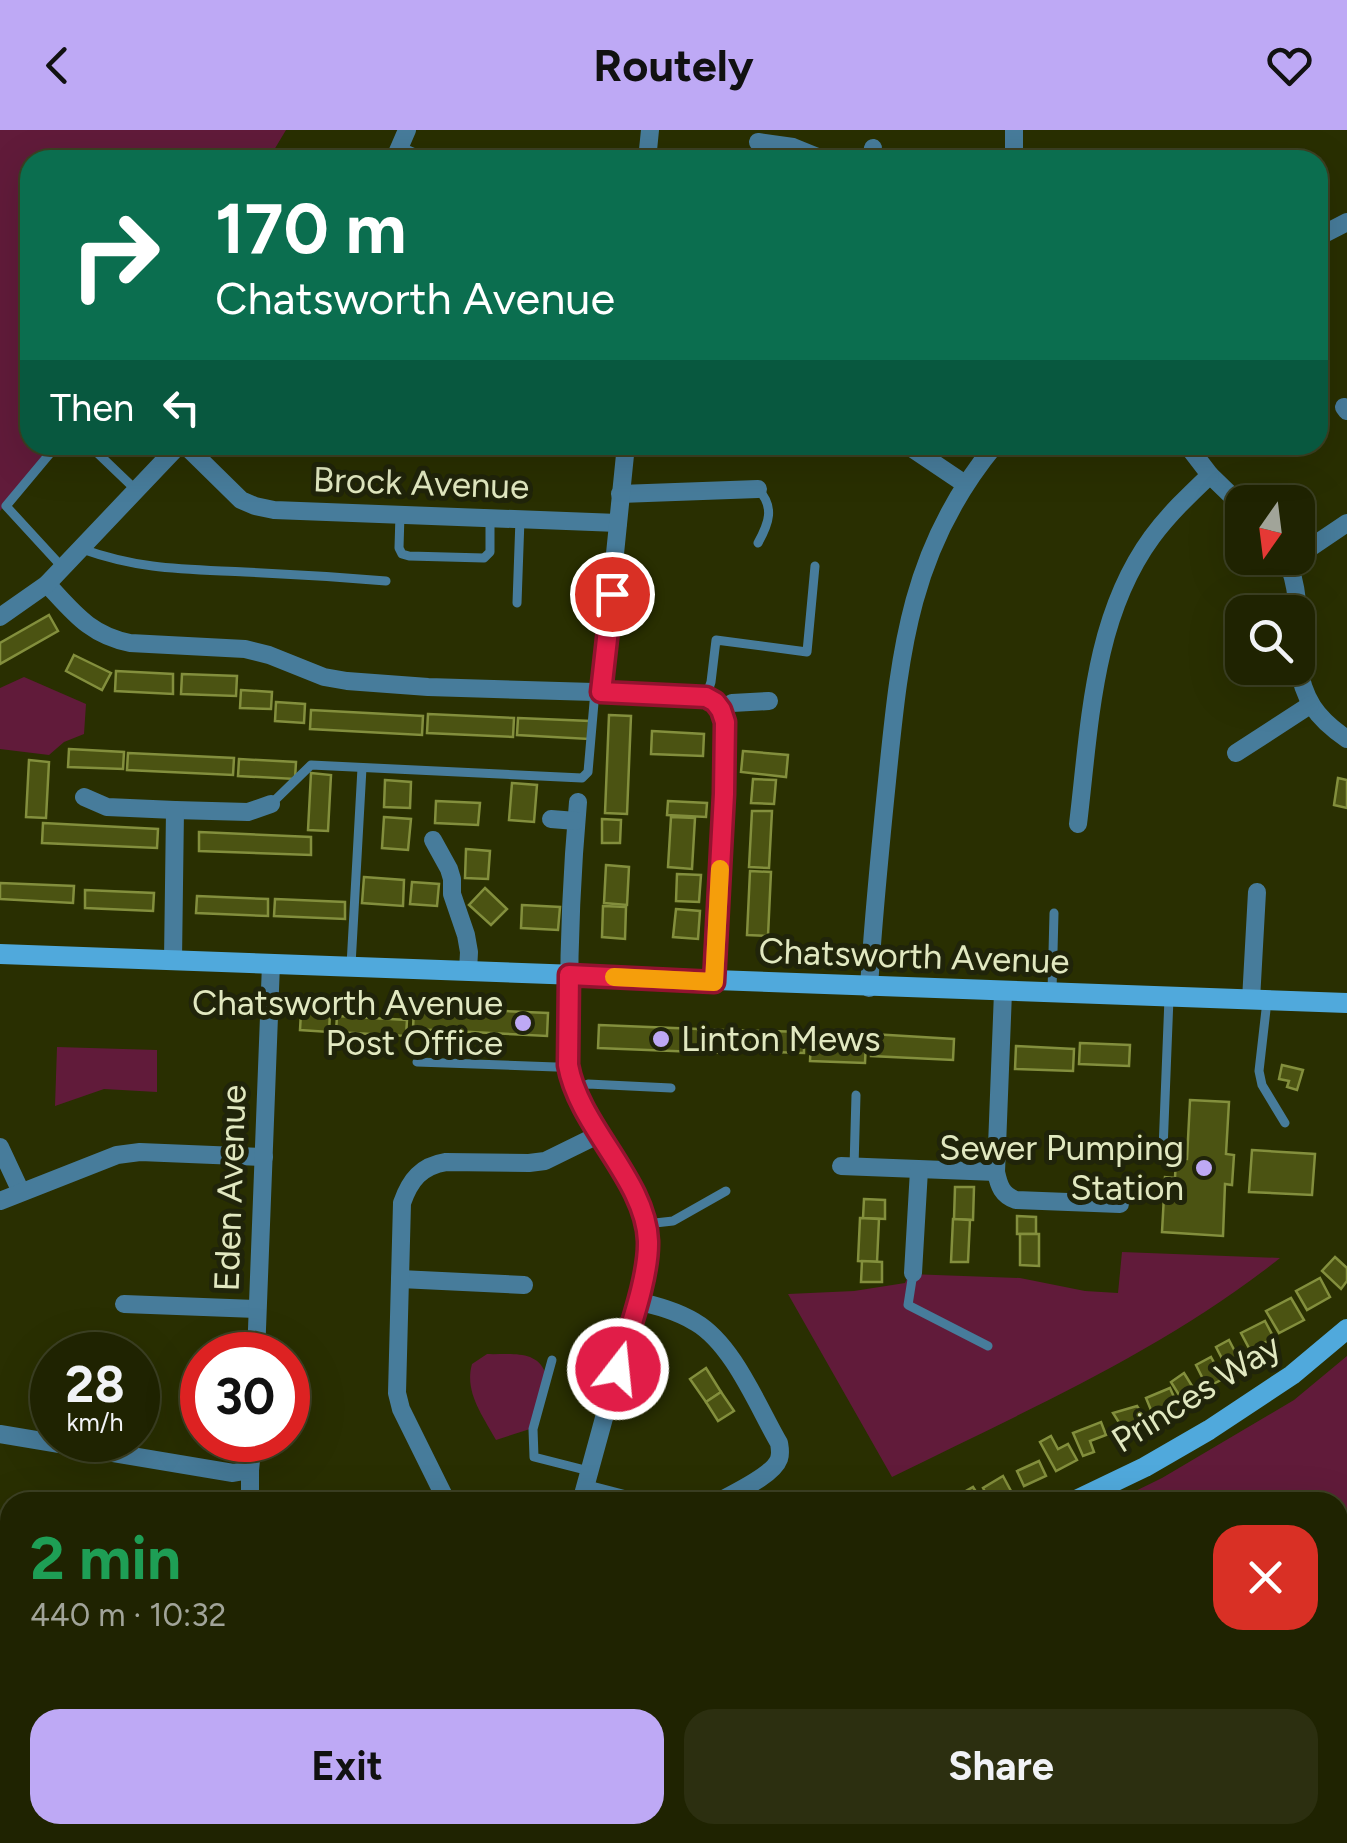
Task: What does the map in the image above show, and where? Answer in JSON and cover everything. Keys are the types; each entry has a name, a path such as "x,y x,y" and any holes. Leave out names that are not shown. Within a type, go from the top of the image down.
{"street":[{"path":"758,142 798,150"},
{"path":"0,617 47,584 172,455"},
{"name":"Brock Avenue","path":"193,455 241,500 274,510 618,523"},
{"path":"598,692 625,455"},
{"path":"922,455 966,484"},
{"path":"869,988 878,868 902,648 909,616 924,568 966,484 988,455"},
{"path":"1195,455 1225,490"},
{"path":"1078,824 1094,687 1110,619 1150,539 1178,504 1210,475"},
{"path":"620,494 758,489"},
{"path":"1315,543 1347,523"},
{"path":"47,584 82,622 112,640 245,649 346,681 706,697 715,702 725,722 714,982"},
{"path":"1302,685 1310,704 1328,725 1347,738"},
{"path":"721,710 732,703 769,701"},
{"path":"1236,752 1310,704"},
{"path":"84,797 107,807 175,810 248,812 270,804"},
{"path":"173,960 175,810"},
{"path":"552,819 577,811 568,1065 575,1090 646,1224 647,1255 585,1488"},
{"path":"432,840 449,868 456,910 466,934 468,971"},
{"path":"1258,892 1259,1001"},
{"name":"Chatsworth Avenue","path":"0,954 1347,1004"},
{"name":"Eden Avenue","path":"257,1332 271,964"},
{"path":"1004,992 996,1172 1003,1192 1016,1200 1120,1204"},
{"path":"442,1492 396,1393 402,1203 407,1190 422,1170 433,1164 545,1161 598,1135"},
{"path":"0,1146 20,1192"},
{"path":"0,1201 104,1159 140,1152 264,1157"},
{"path":"848,1167 996,1172"},
{"path":"914,1272 919,1170"},
{"path":"400,1279 524,1285"},
{"path":"636,1301 684,1316 716,1338 779,1443 780,1456 769,1473 736,1492"},
{"path":"124,1304 258,1309"},
{"name":"Princes Way","path":"1093,1492 1209,1430 1292,1376 1347,1328"},
{"path":"0,1434 233,1474 250,1470"},
{"path":"250,1492 251,1462"}],"lane":[{"path":"49,455 6,506 63,568"},
{"path":"99,455 136,490"},
{"path":"758,489 768,499 769,512 758,543"},
{"path":"400,514 399,548 409,556 484,558 490,552 490,517"},
{"path":"517,603 520,518"},
{"path":"82,548 154,568 324,575 386,582"},
{"path":"706,697 716,640 807,652 815,566"},
{"path":"270,804 312,765 582,778 588,772 598,692"},
{"path":"351,966 362,768"},
{"path":"1052,994 1054,913"},
{"path":"1164,1150 1170,998"},
{"path":"1259,1001 1259,1072 1262,1085 1286,1124"},
{"path":"416,1062 568,1065"},
{"path":"575,1090 588,1084 671,1088"},
{"path":"848,1167 856,1096"},
{"path":"646,1224 673,1220 726,1192"},
{"path":"914,1272 908,1305 988,1346"},
{"path":"552,1360 534,1429 534,1457 585,1488"}],"shaded area":[{"path":"0,130 286,130 274,150 20,150 20,455 46,455 0,511"},
{"path":"24,677 86,704 84,734 64,742 49,755 0,749 0,688"},
{"path":"57,1047 157,1050 157,1092 104,1089 55,1106"},
{"path":"1122,1252 1280,1258 1141,1351 892,1477 788,1294 854,1291 905,1283 909,1274 1020,1278 1085,1291 1118,1293"},
{"path":"487,1354 528,1356 545,1372 530,1429 496,1440 476,1404 471,1384 472,1364"},
{"path":"1347,1356 1347,1492 1133,1492 1162,1478 1294,1400"}],"building":[{"path":"49,615 58,631 0,664 0,643"},
{"path":"74,655 111,673 102,690 66,671"},
{"path":"116,671 173,674 173,694 115,691"},
{"path":"182,674 237,676 236,696 181,694"},
{"path":"241,690 272,692 271,709 240,708"},
{"path":"276,702 305,704 304,723 275,721"},
{"path":"311,710 423,716 422,735 310,729"},
{"path":"428,714 514,718 513,737 427,733"},
{"path":"609,715 631,716 627,814 605,813"},
{"path":"518,718 590,721 589,739 517,735"},
{"path":"652,731 704,734 703,756 651,754"},
{"path":"69,749 124,752 123,769 68,767"},
{"path":"743,751 788,755 786,777 741,772"},
{"path":"128,753 234,758 233,775 127,770"},
{"path":"239,759 296,762 295,779 238,776"},
{"path":"29,760 49,762 46,818 26,817"},
{"path":"311,773 331,775 328,831 308,830"},
{"path":"1338,778 1347,780 1347,808 1334,805"},
{"path":"753,779 776,780 774,804 751,803"},
{"path":"385,780 411,782 410,808 384,807"},
{"path":"512,783 537,785 534,822 509,820"},
{"path":"436,801 480,803 478,825 435,823"},
{"path":"668,801 707,803 706,817 667,815"},
{"path":"752,811 772,811 769,868 749,867"},
{"path":"384,817 411,819 408,850 382,848"},
{"path":"671,817 695,818 692,869 668,867"},
{"path":"602,819 621,820 620,843 602,843"},
{"path":"43,823 158,829 157,848 42,843"},
{"path":"199,832 311,837 311,855 199,851"},
{"path":"466,849 490,851 488,879 465,878"},
{"path":"606,865 629,867 627,905 604,903"},
{"path":"750,871 771,872 768,936 747,935"},
{"path":"677,874 701,875 699,902 676,901"},
{"path":"364,877 404,880 403,906 362,903"},
{"path":"412,882 439,884 437,906 410,904"},
{"path":"0,883 74,886 73,903 0,899"},
{"path":"485,888 507,909 491,925 469,905"},
{"path":"85,890 154,893 153,911 85,908"},
{"path":"197,896 268,899 268,916 196,913"},
{"path":"275,899 345,902 345,919 274,916"},
{"path":"522,905 560,907 558,930 521,928"},
{"path":"603,906 626,907 625,939 602,937"},
{"path":"676,909 700,911 698,939 673,937"},
{"path":"414,1007 548,1013 547,1036 413,1029"},
{"path":"301,1012 330,1013 329,1032 300,1030"},
{"path":"337,1016 407,1020 406,1036 336,1032"},
{"name":"Linton Mews","path":"599,1025 723,1030 722,1053 598,1048"},
{"path":"732,1030 804,1032 804,1053 732,1051"},
{"path":"872,1034 954,1039 953,1060 871,1056"},
{"path":"811,1038 866,1040 865,1063 810,1061"},
{"path":"1080,1043 1130,1045 1129,1066 1079,1064"},
{"path":"1016,1046 1074,1049 1073,1071 1015,1069"},
{"path":"1282,1065 1303,1070 1297,1090 1287,1087 1289,1081 1279,1079"},
{"name":"Sewer Pumping Station","path":"1190,1100 1229,1102 1226,1154 1234,1155 1232,1185 1225,1184 1223,1236 1162,1232 1165,1177 1175,1178 1176,1158 1187,1159"},
{"path":"1252,1150 1315,1154 1312,1195 1249,1192"},
{"path":"955,1187 974,1187 973,1220 954,1219"},
{"path":"864,1199 885,1200 885,1219 863,1218"},
{"path":"1017,1216 1036,1217 1036,1234 1017,1234"},
{"path":"860,1218 879,1219 877,1262 858,1261"},
{"path":"953,1219 970,1220 968,1262 951,1262"},
{"path":"1020,1234 1039,1234 1039,1266 1020,1265"},
{"path":"1335,1257 1347,1268 1347,1281 1341,1289 1322,1271"},
{"path":"862,1261 882,1262 882,1282 861,1282"},
{"path":"1320,1278 1330,1297 1307,1310 1296,1291"},
{"path":"1291,1298 1304,1320 1279,1333 1266,1311"},
{"path":"1265,1321 1274,1338 1250,1350 1241,1333"},
{"path":"1229,1340 1242,1365 1229,1372 1216,1347"},
{"path":"1211,1357 1223,1379 1207,1387 1196,1365"},
{"path":"706,1368 721,1392 706,1402 690,1379"},
{"path":"1184,1373 1197,1394 1184,1403 1171,1382"},
{"path":"1170,1388 1177,1404 1153,1415 1146,1398"},
{"path":"721,1392 734,1411 718,1421 706,1402"},
{"path":"1137,1406 1146,1420 1125,1432 1113,1413"},
{"path":"1101,1422 1106,1435 1090,1441 1094,1452 1083,1456 1073,1433"},
{"path":"1051,1436 1058,1449 1068,1444 1077,1460 1056,1471 1040,1442"},
{"path":"1039,1461 1046,1476 1024,1486 1017,1471"},
{"path":"1003,1476 1011,1491 985,1492 983,1488"}],"slow traffic":[{"path":"614,977 714,982 720,869"}],"place":[{"name":"Chatsworth Avenue Post Office","path":"523,1023"},
{"name":"Linton Mews","path":"661,1039"},
{"name":"Sewer Pumping Station","path":"1204,1168"}],"route":[{"path":"612,594 601,692 706,697 715,702 725,722 714,982 569,975 570,1078 636,1199 648,1240 618,1369"}]}
